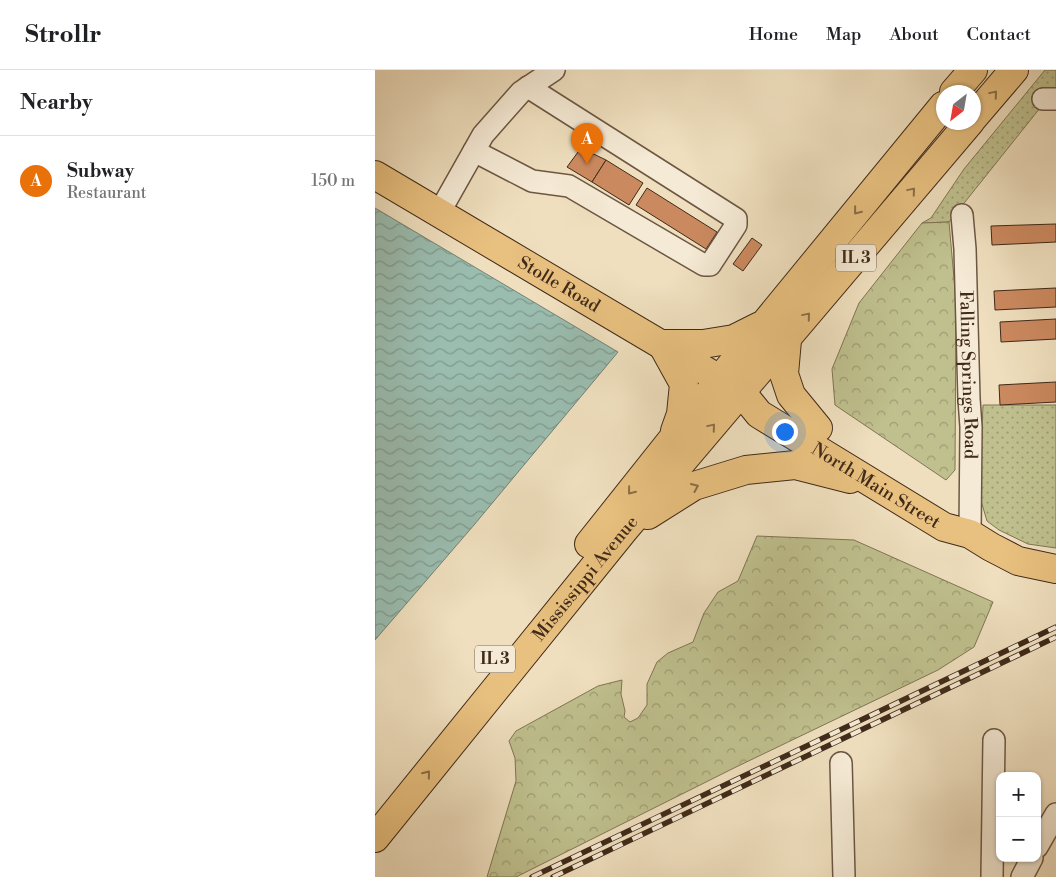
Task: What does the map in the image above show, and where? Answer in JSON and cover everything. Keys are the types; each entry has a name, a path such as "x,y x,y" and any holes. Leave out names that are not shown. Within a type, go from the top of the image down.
{"main road":[{"path":"960,85 973,70"},
{"path":"981,109 1014,70"},
{"name":"IL 3","path":"731,386 766,323 936,115"},
{"name":"IL 3","path":"731,386 787,340 962,130"},
{"name":"Stolle Road","path":"375,175 731,386"},
{"path":"673,440 681,414 684,384 663,344 703,344 734,339 766,323"},
{"path":"787,340 784,374 791,395 817,428"},
{"name":"North Main Street","path":"731,386 769,398 894,477 951,509 970,534"},
{"name":"North Main Street","path":"731,386 759,414 944,527 970,534 991,548 1018,561 1056,569"},
{"name":"Mississippi Avenue","path":"375,838 384,807 673,440 731,386"},
{"name":"Mississippi Avenue","path":"384,807 624,530 731,386"},
{"path":"624,530 694,486 746,470 795,465 875,484"}],"street":[{"path":"439,213 488,128 521,92 554,70"},
{"path":"474,151 532,181 569,186 704,265 709,265 736,225 736,219 528,87"},
{"name":"Falling Springs Road","path":"962,215 965,249 971,427 970,534"},
{"path":"992,877 995,740"},
{"path":"841,763 844,877"},
{"path":"1041,840 1056,814"},
{"path":"1022,877 1030,862"}],"green space":[{"path":"1045,70 1056,70 1056,88 949,222 922,223 931,218 964,169"},
{"path":"949,222 956,301 955,470 946,480 835,405 832,369 859,303 922,223"},
{"path":"983,405 1056,405 1056,548 1028,544 999,530 987,521 979,494"},
{"path":"757,536 854,540 993,602 974,647 938,670 734,768 516,877 487,877 516,781 515,758 509,741 516,731 598,686 622,680 621,694 625,711 624,717 630,722 638,718 647,705 647,684 657,662 668,653 693,642 704,613 718,592 738,581"}],"water":[{"path":"375,208 618,352 474,525 375,640"}],"building":[{"path":"581,148 606,160 592,182 567,167"},
{"path":"606,160 643,183 629,205 592,182"},
{"path":"647,188 717,232 706,249 636,205"},
{"path":"1056,224 1056,242 992,245 991,226"},
{"path":"752,238 762,245 743,271 733,264"},
{"path":"1056,288 1056,307 995,310 994,291"},
{"path":"1056,319 1056,339 1001,342 1000,322"},
{"path":"1056,382 1056,402 1000,405 999,385"}],"railway":[{"path":"532,877 1056,627"},
{"path":"553,877 1056,637"}],"place":[{"name":"Subway","path":"587,164"}]}
